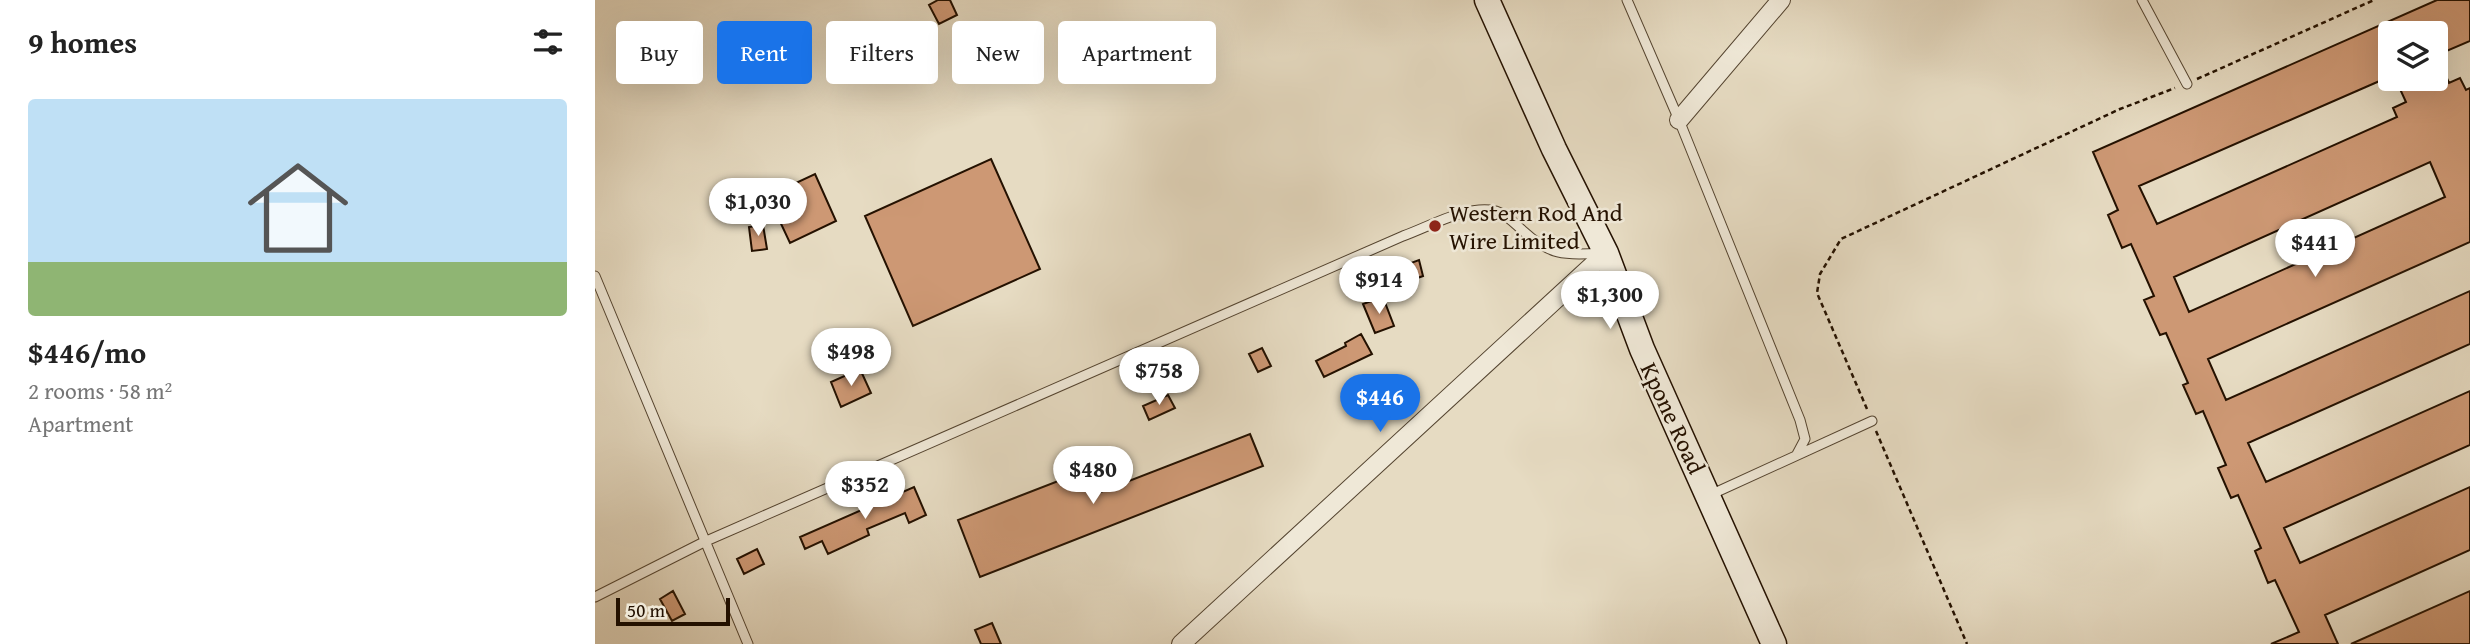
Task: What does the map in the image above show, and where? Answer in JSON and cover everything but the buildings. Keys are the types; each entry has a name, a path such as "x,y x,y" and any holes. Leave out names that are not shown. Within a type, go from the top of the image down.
{"main road":[{"name":"Kpone Road","path":"1487,0 1554,149 1606,253 1642,349 1774,644"}],"street":[{"path":"1679,120 1781,0"},
{"path":"1181,644 1606,253"}],"lane":[{"path":"1627,0 1679,120 1800,420 1805,439 1797,454"},
{"path":"2142,0 2187,84"},
{"path":"595,597 704,542 1403,236 1469,212 1486,210 1504,214 1548,251 1579,255 1606,253"},
{"path":"595,276 748,644"},
{"path":"1709,495 1872,422"}],"path":[{"path":"1967,644 1817,293 1819,274 1841,239 2120,109 2187,84 2374,0"}],"place":[{"name":"Western Rod And Wire Limited","path":"1435,226"}]}
